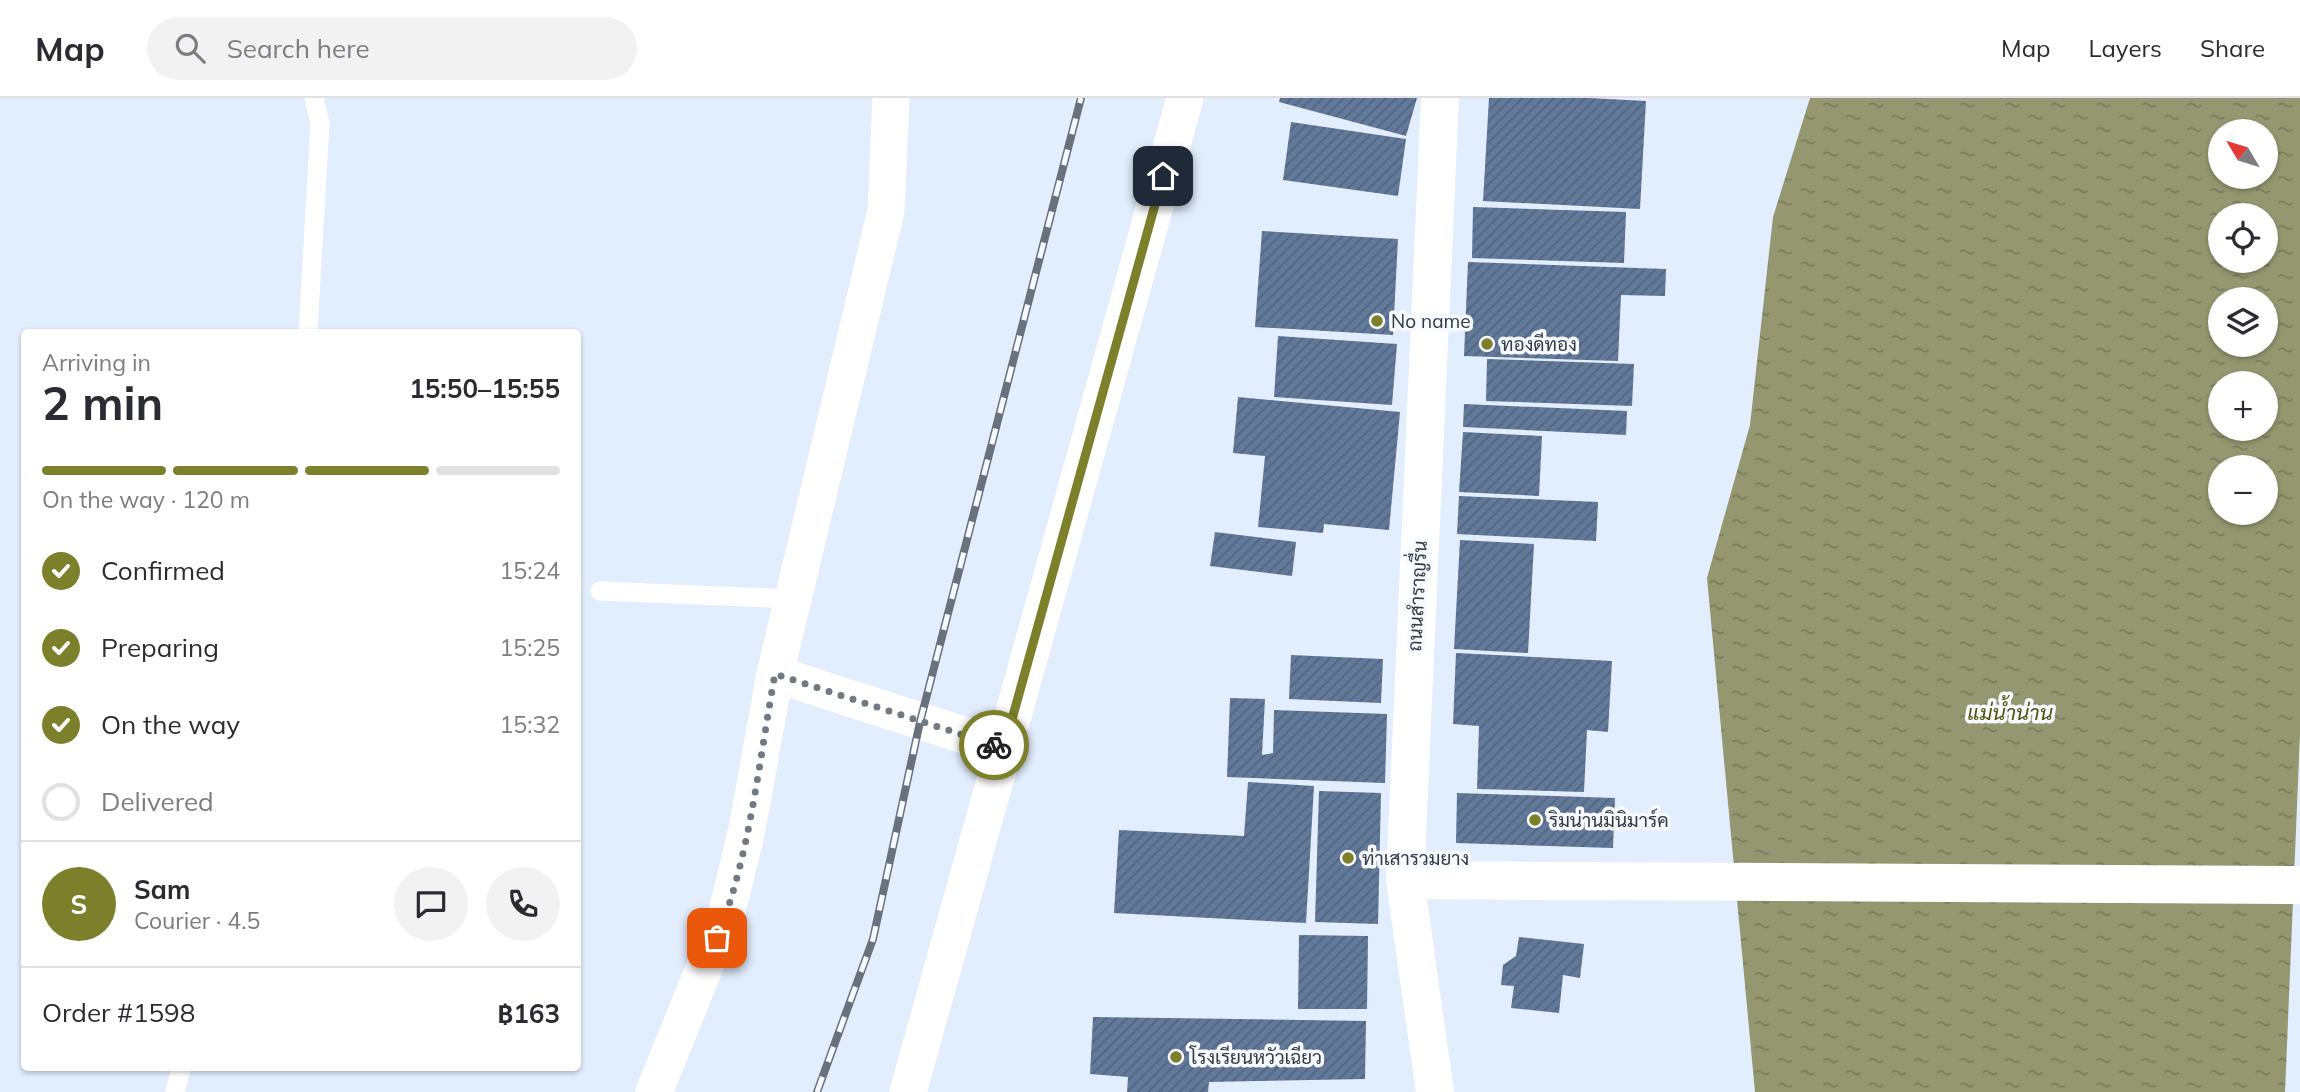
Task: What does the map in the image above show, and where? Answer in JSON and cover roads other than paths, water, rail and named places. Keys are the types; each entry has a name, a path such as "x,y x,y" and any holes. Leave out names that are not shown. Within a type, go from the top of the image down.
{"street":[{"path":"654,1092 727,912 747,829 775,674 886,211 891,98"},
{"path":"908,1092 1185,98"},
{"name":"ถนนสำราญรื่น","path":"1435,1092 1405,880 1440,98"},
{"path":"775,674 1004,748"},
{"path":"1405,880 2300,885"}],"lane":[{"path":"308,329 320,123 314,98"},
{"path":"600,591 793,598"},
{"path":"175,1092 180,1071"}],"water":[{"name":"แม่น้ำน่าน","path":"1810,98 2300,98 2300,734 2285,1092 1755,1092 1707,578 1750,425 1773,217"}],"railway":[{"path":"817,1092 873,939 920,722 1081,98"}],"place":[{"name":"No name","path":"1377,321"},
{"name":"ทองดีทอง","path":"1487,344"},
{"name":"ริมน่านมินิมาร์ค","path":"1535,820"},
{"name":"ท่าเสารวมยาง","path":"1348,858"},
{"name":"โรงเรียนหวัวเฉียว","path":"1176,1057"}]}
